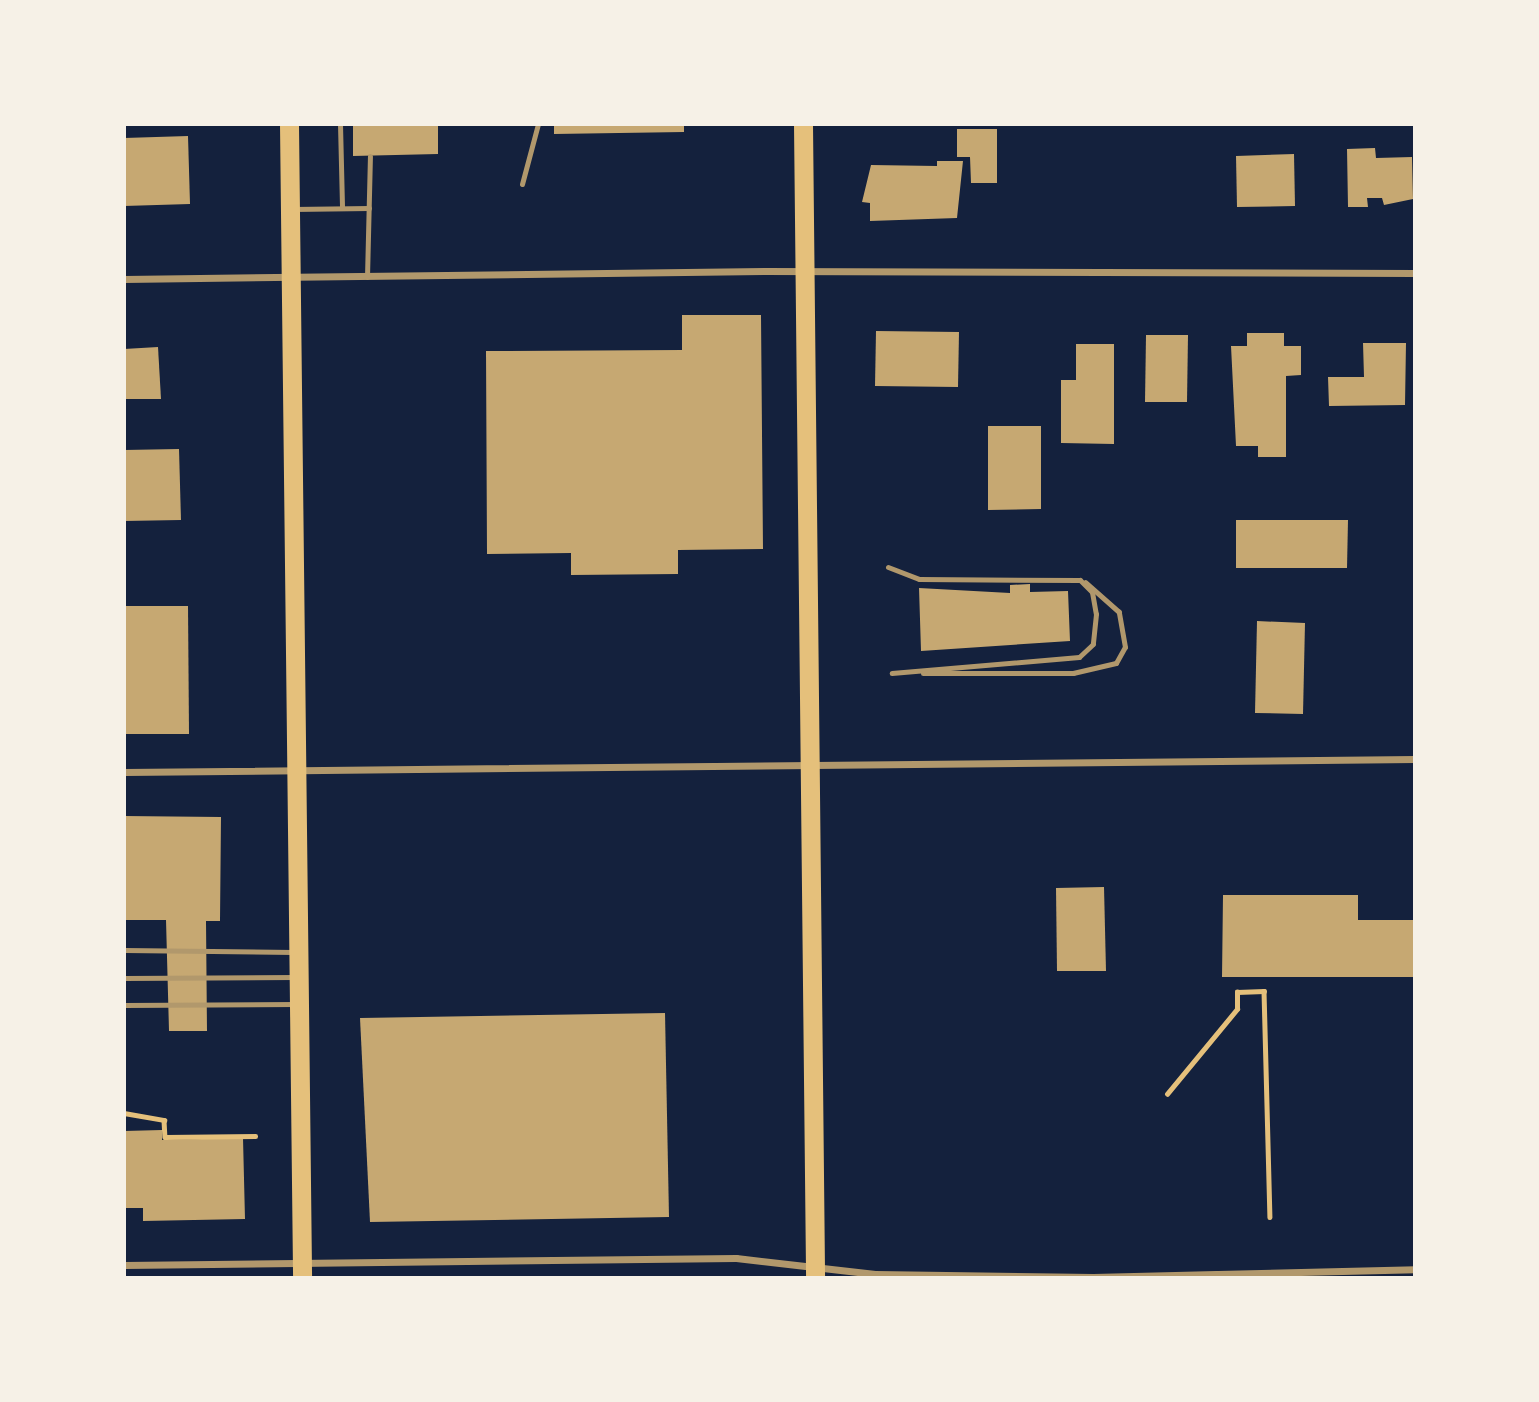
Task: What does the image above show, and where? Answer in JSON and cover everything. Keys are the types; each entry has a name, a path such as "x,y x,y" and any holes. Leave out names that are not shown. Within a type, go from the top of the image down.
{"highway":[{"path":"289,124 302,1270"},
{"path":"803,124 815,1272"}],"street":[{"path":"124,279 805,271 1415,274"},
{"path":"124,772 1415,759"},
{"path":"124,1265 302,1270 736,1258 815,1272 1093,1277 1415,1269"}],"lane":[{"path":"340,124 342,208"},
{"path":"522,184 538,124"},
{"path":"368,276 370,156"},
{"path":"289,209 369,208"},
{"path":"888,567 919,579 1080,580 1107,595 1119,612 1125,647 1116,663 1073,673 892,673 1079,657 1091,648 1096,624 1095,598 1080,580"},
{"path":"124,950 298,952"},
{"path":"124,978 299,977"},
{"path":"124,1005 299,1004"}],"path":[{"path":"1167,1094 1237,1009 1237,992 1264,991 1270,1217"},
{"path":"124,1113 164,1120 165,1137 254,1136"}],"building":[{"path":"353,124 438,124 438,154 353,156"},
{"path":"554,124 684,124 684,132 554,134"},
{"path":"957,129 997,129 997,183 971,183 970,157 957,157"},
{"path":"188,136 190,204 124,206 124,138"},
{"path":"1375,148 1376,158 1412,157 1413,199 1384,205 1382,198 1367,198 1368,207 1348,207 1347,149"},
{"path":"1294,154 1295,206 1237,207 1236,156"},
{"path":"937,161 963,161 957,218 870,221 870,203 862,202 871,165 937,166"},
{"path":"682,315 761,315 763,549 678,550 678,574 571,575 571,553 487,554 486,351 682,350"},
{"path":"876,331 959,332 958,387 875,386"},
{"path":"1247,333 1284,333 1284,346 1301,346 1301,375 1286,376 1286,457 1258,457 1258,446 1236,446 1231,346 1247,346"},
{"path":"1146,335 1188,335 1187,402 1145,402"},
{"path":"1363,343 1406,343 1405,405 1329,406 1328,377 1364,377"},
{"path":"1076,344 1114,344 1114,444 1061,443 1061,380 1076,380"},
{"path":"158,347 161,399 124,399 124,349"},
{"path":"988,426 1041,426 1041,509 988,510"},
{"path":"179,449 181,520 124,521 124,450"},
{"path":"1236,520 1348,520 1347,568 1236,568"},
{"path":"1030,584 1030,592 1068,591 1070,641 921,651 919,588 1010,593 1010,585"},
{"path":"124,606 188,606 189,734 124,734"},
{"path":"1257,621 1305,623 1303,714 1255,713"},
{"path":"124,816 221,817 220,921 206,921 207,1031 169,1031 166,920 124,920"},
{"path":"1104,887 1106,971 1057,971 1056,888"},
{"path":"1223,895 1358,895 1358,920 1415,920 1415,977 1222,977"},
{"path":"665,1013 669,1217 370,1222 360,1018"},
{"path":"162,1130 162,1140 243,1138 245,1219 143,1221 143,1208 124,1208 124,1131"}]}
